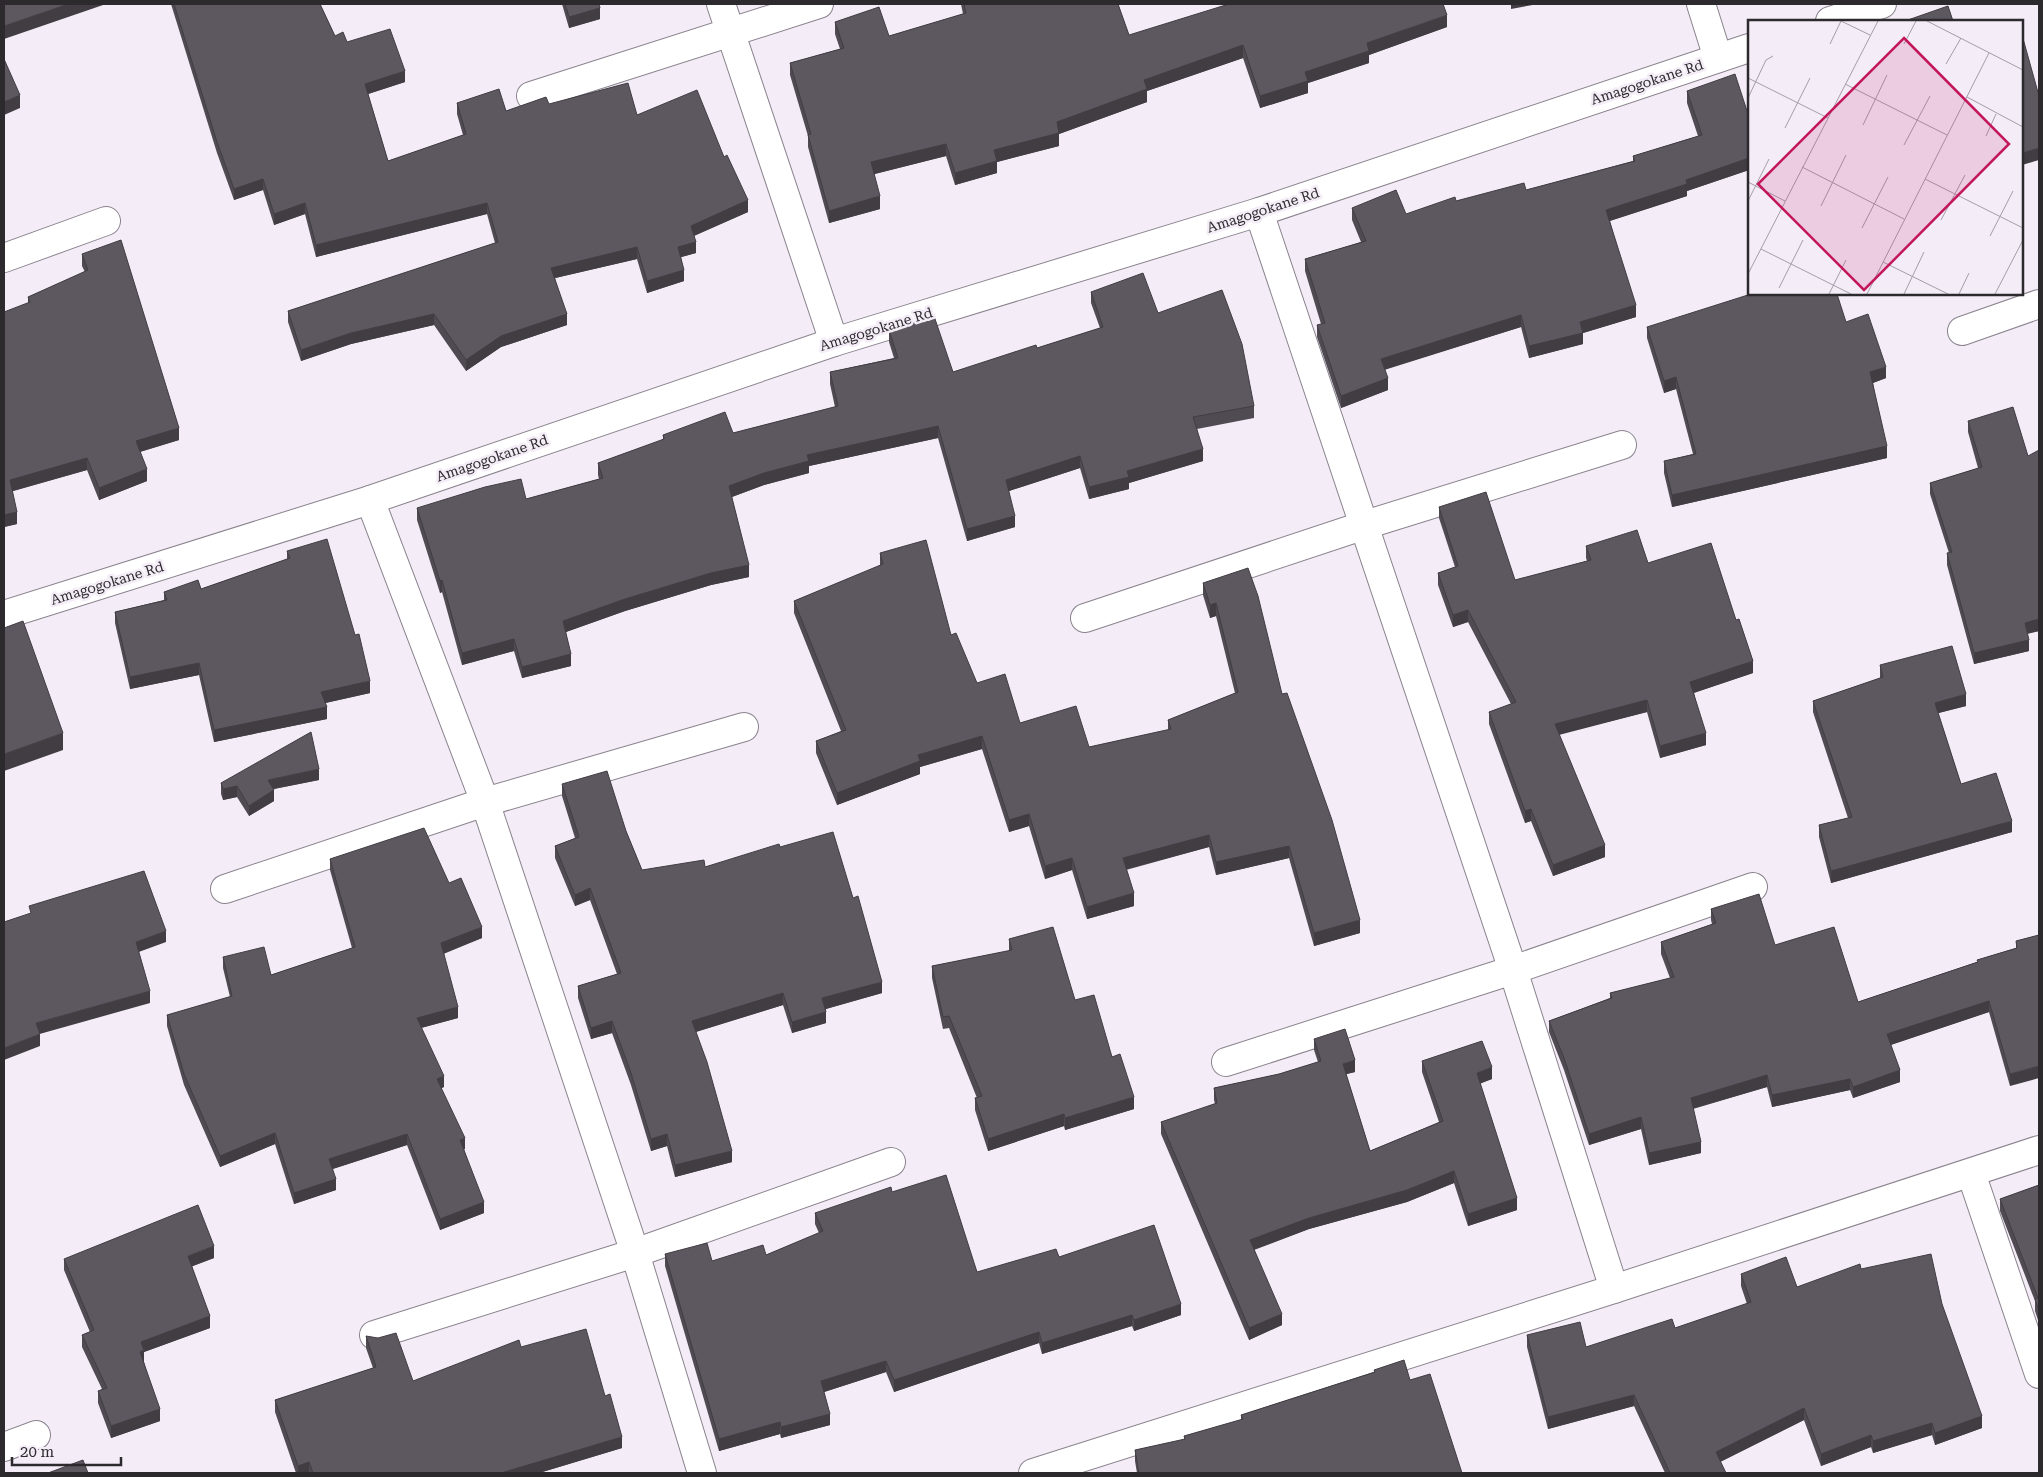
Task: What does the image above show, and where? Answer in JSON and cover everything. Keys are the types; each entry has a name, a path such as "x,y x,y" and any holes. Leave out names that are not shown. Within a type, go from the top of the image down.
{"street":[{"path":"721,4 834,342"},
{"path":"531,96 819,4"},
{"path":"1701,4 1718,58"},
{"path":"1833,20 1882,4"},
{"name":"Amagogokane Rd","path":"4,615 370,500 834,342 1260,212 1748,48"},
{"path":"1260,212 1513,970 1614,1289"},
{"path":"4,258 106,221"},
{"path":"1962,331 2039,304"},
{"path":"1085,618 1364,525 1622,445"},
{"path":"370,500 485,802 634,1253 702,1473"},
{"path":"225,888 485,802 744,727"},
{"path":"1226,1062 1513,970 1752,887"},
{"path":"1033,1473 1099,1463 1614,1289 2039,1150"},
{"path":"374,1335 634,1253 891,1162"},
{"path":"1971,1172 2039,1374"},
{"path":"4,1447 36,1435"}],"building":[{"path":"4,4 68,4 4,26"},
{"path":"174,4 320,4 335,36 343,32 347,42 390,29 405,71 365,84 388,161 466,134 457,103 499,89 506,111 546,97 549,104 628,83 637,115 697,90 724,157 727,155 748,200 691,226 696,242 678,247 684,270 647,281 637,247 551,268 567,314 501,336 466,360 434,314 351,333 301,350 288,311 498,242 487,203 316,245 305,203 274,214 263,179 234,189 217,142"},
{"path":"565,4 599,4 600,8 569,17"},
{"path":"964,4 1118,4 1129,35 1229,4 1443,4 1447,15 1367,43 1369,51 1305,72 1308,81 1260,96 1243,45 1144,80 1147,89 1057,122 1059,133 994,150 997,161 955,173 946,144 871,162 880,196 829,211 808,135 811,134 790,63 844,48 835,22 879,7 889,36 966,13"},
{"path":"1948,6 1953,20 1908,20"},
{"path":"2023,39 2039,96 2039,148 2023,153"},
{"path":"4,59 20,95 4,102"},
{"path":"1735,74 1748,114 1748,158 1686,180 1687,184 1606,210 1636,305 1580,322 1583,333 1529,346 1521,315 1381,359 1388,378 1341,396 1317,325 1325,323 1305,259 1366,241 1352,208 1396,190 1406,214 1455,197 1456,201 1524,183 1526,190 1635,161 1633,156 1702,135 1687,91"},
{"path":"121,240 179,428 136,441 147,469 99,488 87,458 10,480 17,512 4,515 4,312 30,302 28,297 88,270 82,254"},
{"path":"1143,273 1158,313 1222,290 1242,344 1254,406 1193,417 1203,449 1127,471 1129,477 1089,487 1080,456 1006,480 1015,516 967,529 938,426 807,455 809,461 764,473 729,486 749,565 711,573 625,599 563,621 571,654 522,667 514,639 462,653 442,580 440,581 417,508 485,487 521,479 526,499 603,478 598,463 664,439 663,435 725,412 733,433 838,406 830,372 898,358 889,330 934,316 953,372 1036,345 1037,348 1103,327 1091,292"},
{"path":"1748,295 1837,295 1846,322 1868,314 1886,367 1870,372 1887,446 1672,495 1664,461 1696,454 1676,377 1664,381 1647,327"},
{"path":"2013,407 2028,456 2039,450 2039,619 2025,623 2029,640 1974,653 1947,553 1952,552 1930,483 1982,467 1968,421"},
{"path":"1486,492 1515,580 1591,560 1586,546 1637,530 1648,563 1711,543 1736,620 1739,619 1753,661 1690,682 1706,733 1660,746 1647,700 1555,724 1605,845 1553,865 1531,809 1525,811 1489,712 1516,702 1468,610 1453,615 1438,573 1458,566 1439,507"},
{"path":"327,539 355,635 359,634 370,681 321,692 327,707 214,730 199,663 130,677 115,612 167,600 164,592 198,580 201,589 290,558 287,551"},
{"path":"926,540 951,635 956,633 977,683 1005,674 1020,723 1076,706 1089,747 1171,729 1168,720 1238,692 1216,603 1210,605 1203,583 1248,568 1258,596 1282,694 1287,693 1332,820 1360,920 1314,933 1289,846 1216,862 1209,835 1123,858 1134,893 1087,907 1072,858 1045,866 1029,814 1009,820 982,736 918,755 920,761 837,793 816,741 846,730 794,601 883,564 880,553"},
{"path":"23,621 63,733 4,754 4,628"},
{"path":"1952,646 1966,694 1935,703 1961,784 1996,773 2012,821 1831,871 1819,825 1852,817 1813,701 1883,677 1880,665"},
{"path":"311,732 319,769 268,780 274,790 249,806 237,786 223,789 221,783"},
{"path":"607,771 626,831 642,870 704,860 705,867 779,844 780,847 833,832 853,898 858,896 882,982 822,998 826,1012 792,1022 783,993 692,1021 707,1062 732,1151 675,1165 667,1134 651,1139 631,1073 612,1021 591,1028 578,986 621,973 590,888 575,895 555,846 579,837 562,784"},
{"path":"424,828 449,883 461,878 482,927 441,943 458,1007 417,1018 444,1076 437,1079 465,1138 460,1140 484,1202 440,1219 407,1134 329,1159 336,1179 294,1193 275,1133 220,1156 184,1074 167,1015 232,996 223,957 264,947 271,975 355,947 330,859"},
{"path":"144,871 166,931 136,942 150,991 36,1023 40,1034 4,1048 4,922 31,913 29,906"},
{"path":"1759,894 1775,945 1834,927 1858,1002 1978,962 1977,960 2017,948 2016,941 2039,935 2039,1066 2010,1074 1989,1001 1887,1034 1900,1070 1853,1087 1850,1079 1772,1095 1767,1075 1691,1098 1701,1142 1649,1153 1641,1117 1589,1134 1564,1058 1549,1021 1612,998 1610,993 1674,977 1661,942 1716,923 1711,909"},
{"path":"1053,927 1075,1000 1094,995 1112,1057 1120,1054 1134,1097 1065,1118 1064,1114 988,1139 975,1098 982,1096 949,1016 943,1017 932,966 1012,950 1009,939"},
{"path":"1345,1029 1355,1060 1343,1064 1370,1151 1443,1121 1422,1061 1482,1041 1492,1067 1477,1073 1517,1198 1468,1214 1454,1171 1407,1190 1309,1218 1250,1240 1282,1314 1249,1328 1161,1122 1217,1103 1214,1088 1279,1074 1321,1061 1314,1039"},
{"path":"946,1175 977,1272 1056,1249 1059,1257 1154,1225 1181,1304 1134,1320 1132,1315 1042,1343 1039,1332 894,1380 886,1361 821,1381 830,1414 781,1427 780,1422 719,1439 665,1254 707,1243 712,1261 763,1245 766,1255 823,1231 815,1213 891,1187 892,1192"},
{"path":"2039,1185 2039,1311 2035,1299 2038,1298 2000,1199"},
{"path":"198,1205 214,1246 188,1256 210,1316 141,1342 144,1350 140,1352 160,1409 111,1426 98,1391 107,1388 82,1335 94,1330 64,1259"},
{"path":"1931,1254 1942,1304 1982,1416 1935,1433 1932,1423 1873,1441 1871,1435 1821,1454 1804,1408 1716,1452 1726,1473 1670,1473 1634,1395 1548,1417 1527,1335 1580,1322 1586,1347 1672,1319 1675,1328 1751,1302 1741,1274 1786,1257 1797,1287 1860,1264 1861,1269"},
{"path":"586,1329 605,1396 610,1394 622,1437 501,1473 313,1473 309,1462 298,1466 275,1400 376,1367 366,1336 378,1338 396,1333 413,1381 519,1340 521,1347"},
{"path":"1404,1360 1410,1380 1430,1374 1462,1473 1139,1473 1135,1450 1185,1439 1184,1436 1243,1419 1241,1415 1375,1372 1374,1370"},
{"path":"83,1460 88,1473 48,1473"}]}
